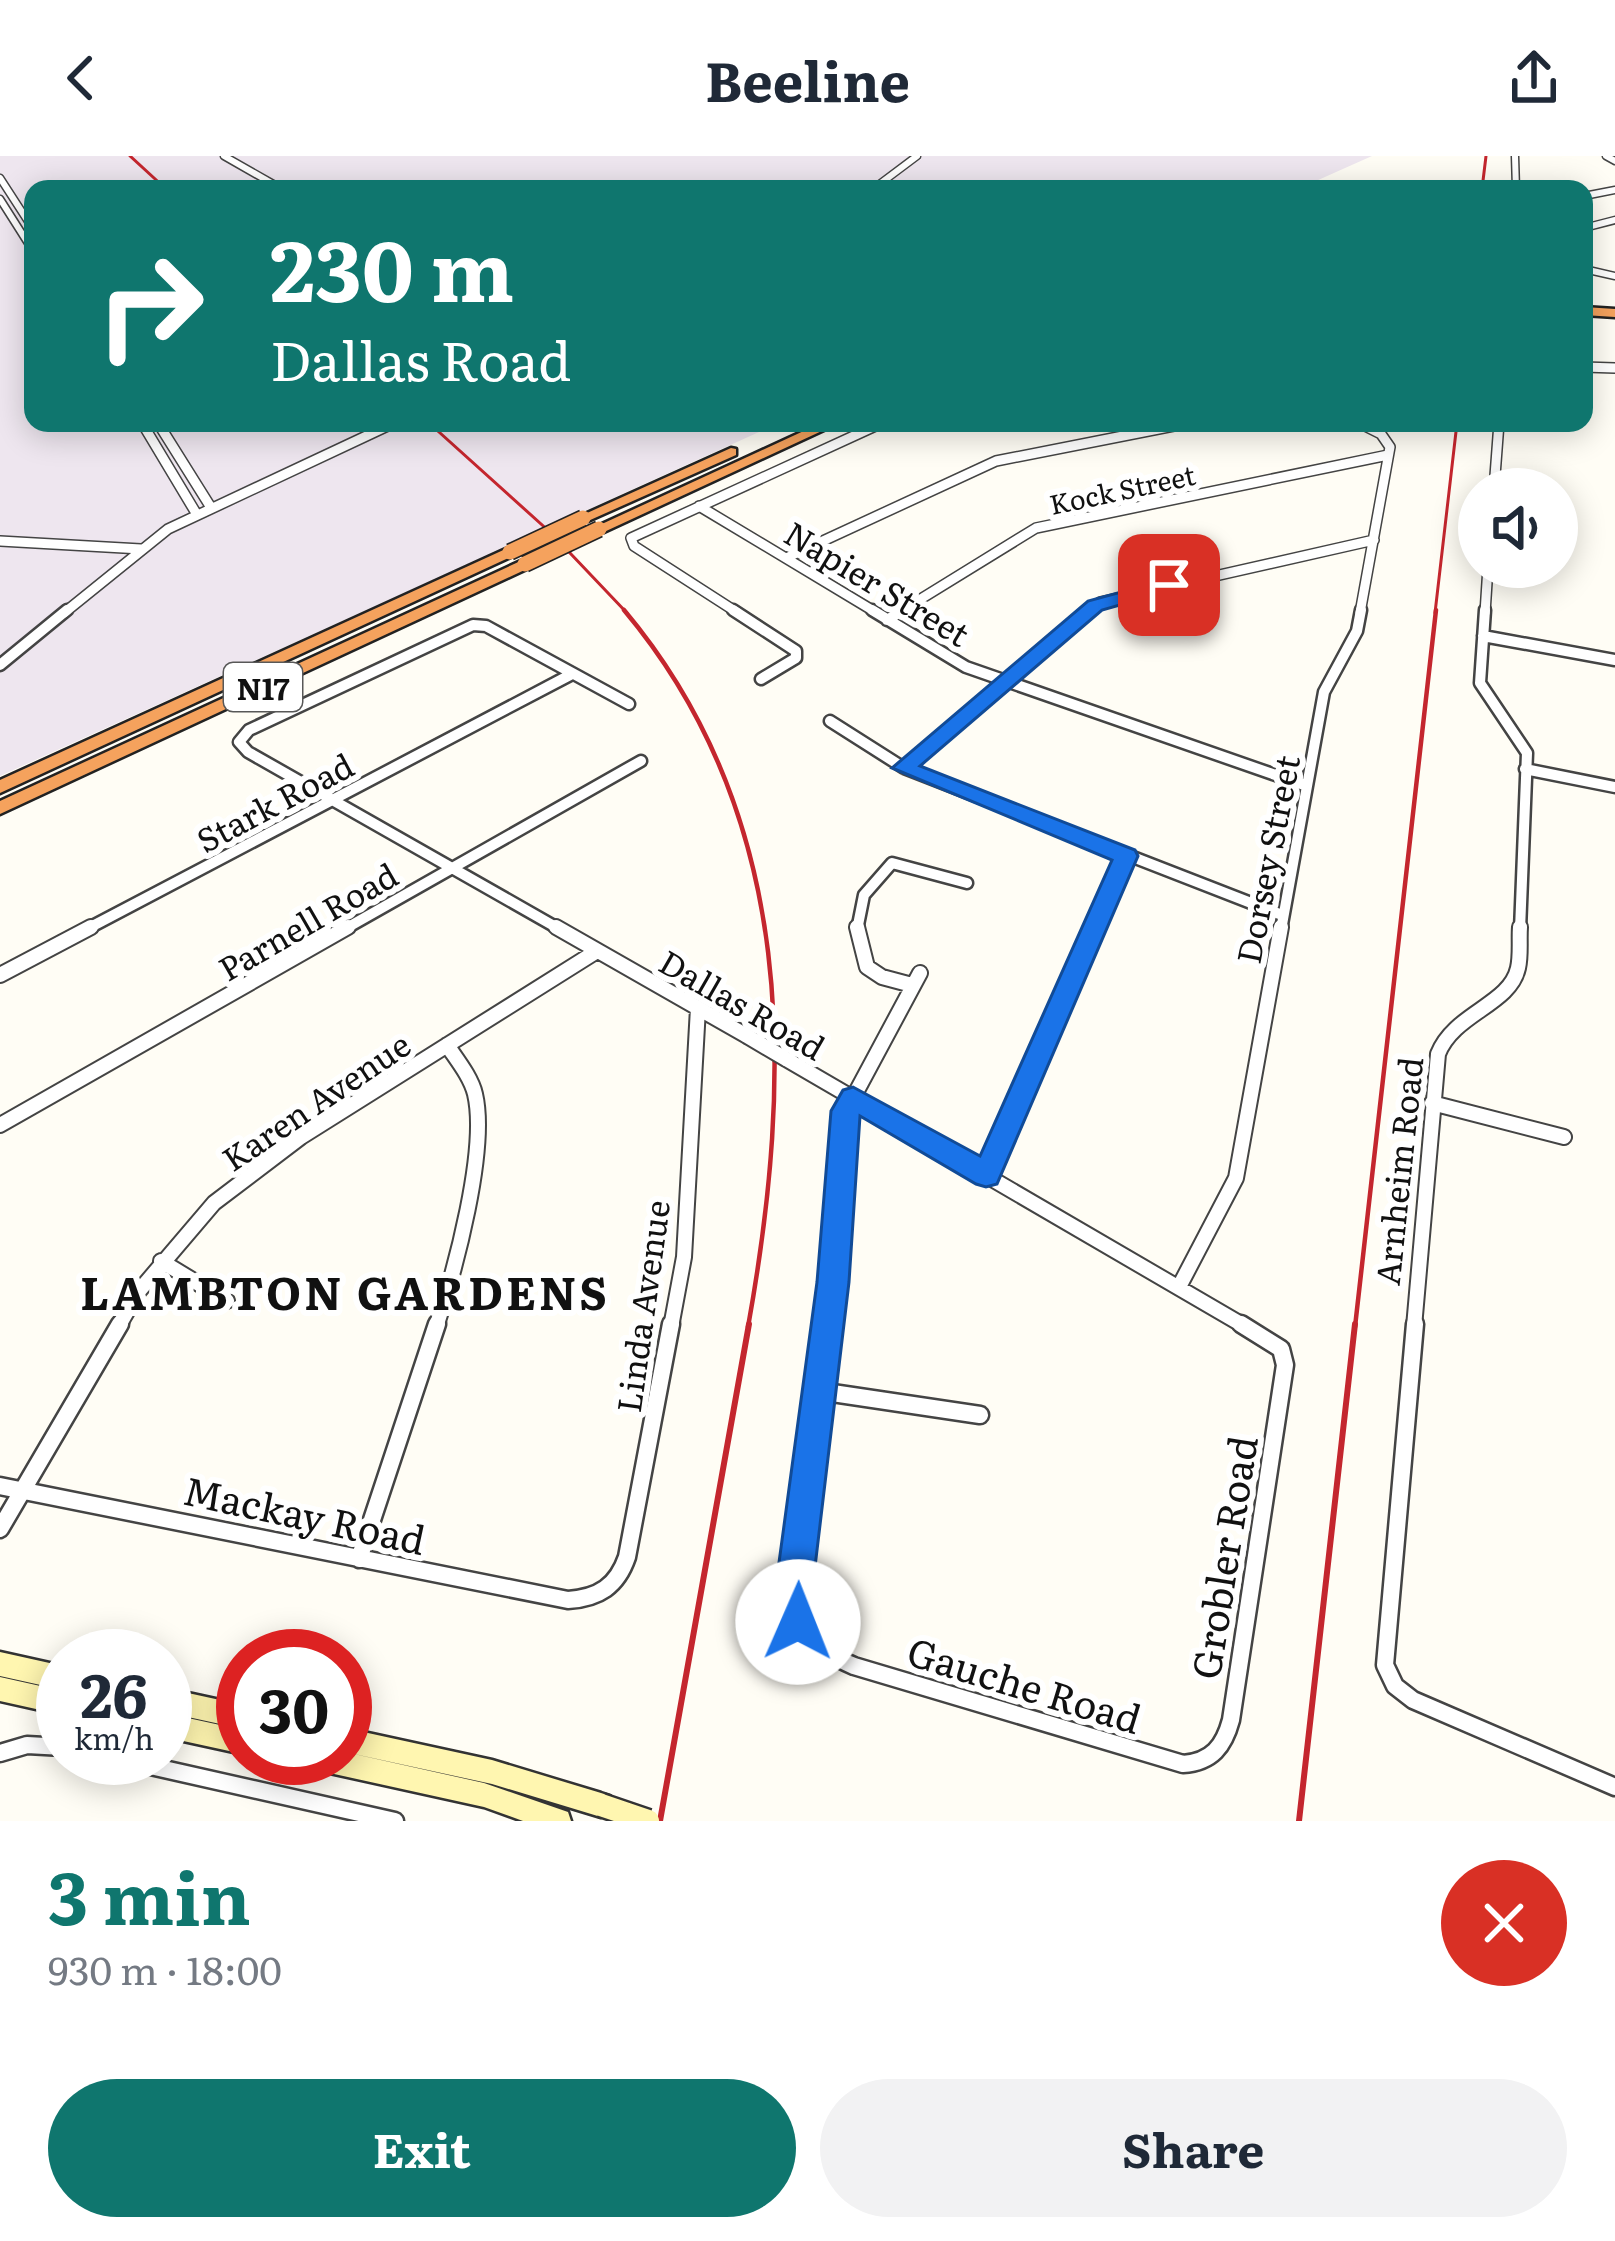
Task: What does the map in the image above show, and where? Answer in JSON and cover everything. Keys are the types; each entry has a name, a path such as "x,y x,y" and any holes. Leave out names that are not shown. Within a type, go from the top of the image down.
{"highway":[{"name":"N17","path":"0,808 517,558 583,518 777,432"},
{"name":"N17","path":"0,787 317,641 599,529 812,432"},
{"path":"0,774 317,641"},
{"path":"0,821 135,746"}],"main road":[{"path":"0,1664 36,1672"},
{"path":"0,1689 36,1697"},
{"path":"372,1746 492,1772 648,1821"},
{"path":"372,1770 484,1795 559,1821"}],"street":[{"path":"224,156 266,180"},
{"path":"885,180 917,156"},
{"path":"1606,156 1615,160"},
{"path":"0,178 24,214"},
{"path":"1593,194 1615,190"},
{"path":"1601,193 1615,203"},
{"path":"0,199 24,236"},
{"path":"0,218 24,215"},
{"path":"1597,272 1615,260"},
{"path":"1593,271 1615,276"},
{"path":"147,432 196,513"},
{"path":"164,432 210,506"},
{"path":"0,665 141,549 196,513 374,432"},
{"path":"761,679 796,658 796,651 631,543 633,536 863,432"},
{"path":"786,558 996,461 1143,432"},
{"name":"Dorsey Street","path":"1180,1285 1236,1178 1324,692 1357,631 1374,540 1388,455 1387,439 1375,432"},
{"path":"1496,468 1498,432"},
{"path":"157,448 172,444"},
{"name":"Kock Street","path":"887,620 1036,528 1388,455"},
{"name":"Napier Street","path":"699,506 957,663 1307,786"},
{"path":"904,768 1106,600 1374,540"},
{"path":"0,541 141,549"},
{"name":"Arnheim Road","path":"1486,588 1480,682 1524,745 1516,976 1444,1035 1432,1103 1385,1664 1395,1685 1413,1700 1615,1787"},
{"name":"Dallas Road","path":"572,674 486,626 473,625 239,739 248,752 1180,1285 1274,1341 1283,1352"},
{"path":"1483,636 1615,660"},
{"path":"572,674 628,704"},
{"name":"Stark Road","path":"0,975 572,674"},
{"path":"830,721 904,768 1282,915"},
{"name":"Parnell Road","path":"0,1125 641,761"},
{"path":"1525,769 1615,787"},
{"path":"986,1175 1126,856"},
{"name":"Gauche Road","path":"968,883 892,863 881,871 858,911 856,925 866,965 877,975 916,979 843,1124 833,1282 794,1592 798,1622 810,1643 854,1666 1171,1762 1204,1761"},
{"name":"Karen Avenue","path":"0,1529 111,1334 161,1261 201,1215 256,1167 597,951"},
{"name":"Linda Avenue","path":"597,1597 614,1585 624,1568 676,1317 687,1214 698,1008"},
{"path":"359,1558 461,1239 479,1116 474,1087 447,1045"},
{"path":"1432,1103 1564,1137"},
{"path":"161,1261 227,1301"},
{"name":"Grobler Road","path":"1204,1761 1221,1749 1231,1720 1285,1365 1283,1352"},
{"path":"819,1391 980,1415"},
{"name":"Mackay Road","path":"0,1486 568,1600 597,1597"},
{"path":"0,1753 36,1746"},
{"path":"192,1775 395,1821"}],"shaded area":[{"path":"0,156 1372,156 1318,180 24,180 24,432 759,432 0,776"}],"railway":[{"path":"130,156 156,180"},
{"path":"1483,180 1486,156"},
{"path":"439,432 551,533 627,613"},
{"path":"1435,613 1456,432"},
{"path":"624,610 681,690 723,774 752,862 768,952 774,1045 772,1139 748,1327"},
{"path":"1355,1327 1436,610"},
{"path":"660,1821 749,1324"},
{"path":"1299,1821 1355,1324"}],"district":[{"name":"LAMBTON GARDENS","path":"345,1290"}],"route":[{"path":"798,1622 794,1592 833,1282 845,1111 853,1098 986,1175 1126,856 904,768 1095,605 1169,585"}]}
